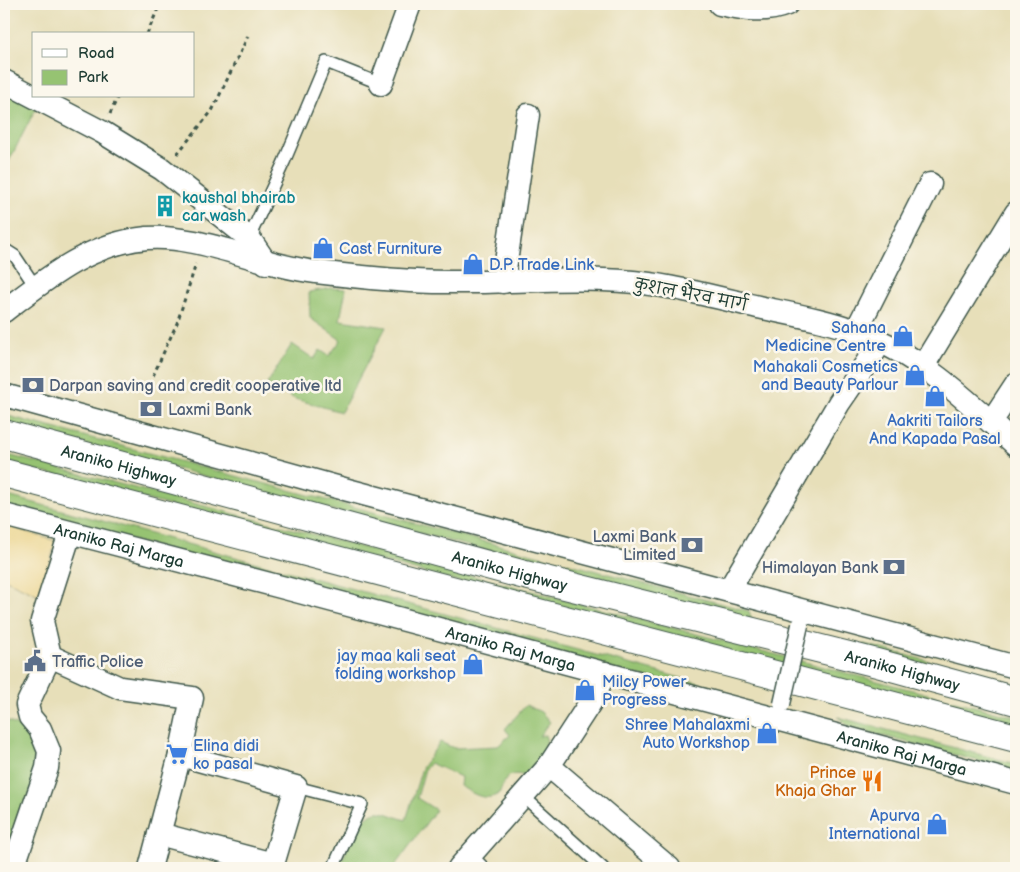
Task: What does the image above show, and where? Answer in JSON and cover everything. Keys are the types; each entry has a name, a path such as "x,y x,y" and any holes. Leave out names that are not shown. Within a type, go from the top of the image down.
{"highway":[{"name":"Araniko Highway","path":"4,434 521,574 877,663 1016,701"},
{"name":"Araniko Highway","path":"4,473 1016,738"}],"street":[{"path":"381,84 410,4"},
{"path":"720,4 758,10 775,9 785,4"},
{"path":"4,81 32,96"},
{"path":"37,98 102,132 166,172 249,238 266,263"},
{"path":"504,282 528,116"},
{"path":"856,331 930,184"},
{"path":"923,366 1016,213"},
{"name":"कुशल‌ भैरव मार्ग","path":"4,311 36,286 73,262 107,247 132,240 178,239 266,263 316,272 424,281 605,280 658,284 856,331 881,342 923,366 1016,445"},
{"path":"729,590 839,403 881,342"},
{"path":"991,422 1016,384"},
{"path":"4,395 348,490 1016,667"},
{"name":"Araniko Raj Marga","path":"4,515 605,673 1016,784"},
{"path":"12,868 47,768 49,751 40,729 30,717 27,704 50,656 42,621 70,533"},
{"path":"782,704 800,625"},
{"path":"50,656 120,688 192,698 180,755 150,868"},
{"path":"471,864 523,796 549,766 590,704 605,673"},
{"path":"159,834 273,864 296,787 180,755"},
{"path":"549,766 669,868"}],"lane":[{"path":"249,238 284,162 326,62 381,84"},
{"path":"4,249 14,256 36,286"},
{"path":"296,787 362,804 333,868"},
{"path":"523,796 603,868"}],"path":[{"path":"148,32 160,4"},
{"path":"166,172 180,148 212,111 248,36"},
{"path":"153,376 177,322 202,245"}],"green space":[{"path":"4,90 37,106 4,171"},
{"path":"331,288 346,289 340,320 386,327 341,412 295,399 267,384 292,344 314,359 320,350 329,356 341,340 310,318 309,292"},
{"path":"4,415 749,611 752,621 4,423"},
{"path":"4,454 1016,717 1016,728 4,462"},
{"path":"4,495 710,686 666,683 4,506"},
{"path":"864,644 1016,684 1016,691 862,650"},
{"path":"526,705 541,712 550,722 539,736 545,735 547,741 545,743 548,750 526,776 511,775 504,783 499,794 484,797 460,786 461,777 430,763 425,769 417,798 436,810 393,868 339,868 355,833 366,817 380,812 406,820 422,768 440,742 454,748 498,746 510,735 505,729"},
{"path":"838,717 1016,764 1016,771 849,727"},
{"path":"4,720 28,730 42,755 13,844 4,840"}],"sand":[{"path":"4,525 56,541 41,596 4,579"}],"place":[{"name":"kaushal bhairab car wash","path":"165,206"},
{"name":"Cast Furniture","path":"323,248"},
{"name":"D.P. Trade Link","path":"473,264"},
{"name":"Sahana Medicine Centre","path":"903,336"},
{"name":"Mahakali Cosmetics and Beauty Parlour","path":"915,375"},
{"name":"Darpan saving and credit cooperative ltd","path":"33,385"},
{"name":"Aakriti Tailors And Kapada Pasal","path":"935,396"},
{"name":"Laxmi Bank","path":"151,409"},
{"name":"Laxmi Bank Limited","path":"692,545"},
{"name":"Himalayan Bank","path":"894,567"},
{"name":"Traffic Police","path":"35,661"},
{"name":"jay maa kali seat folding workshop","path":"473,664"},
{"name":"Milcy Power Progress","path":"585,690"},
{"name":"Shree Mahalaxmi Auto Workshop","path":"767,733"},
{"name":"Elina didi ko pasal","path":"177,754"},
{"name":"Prince Khaja Ghar","path":"872,781"},
{"name":"Apurva International","path":"937,824"}]}
